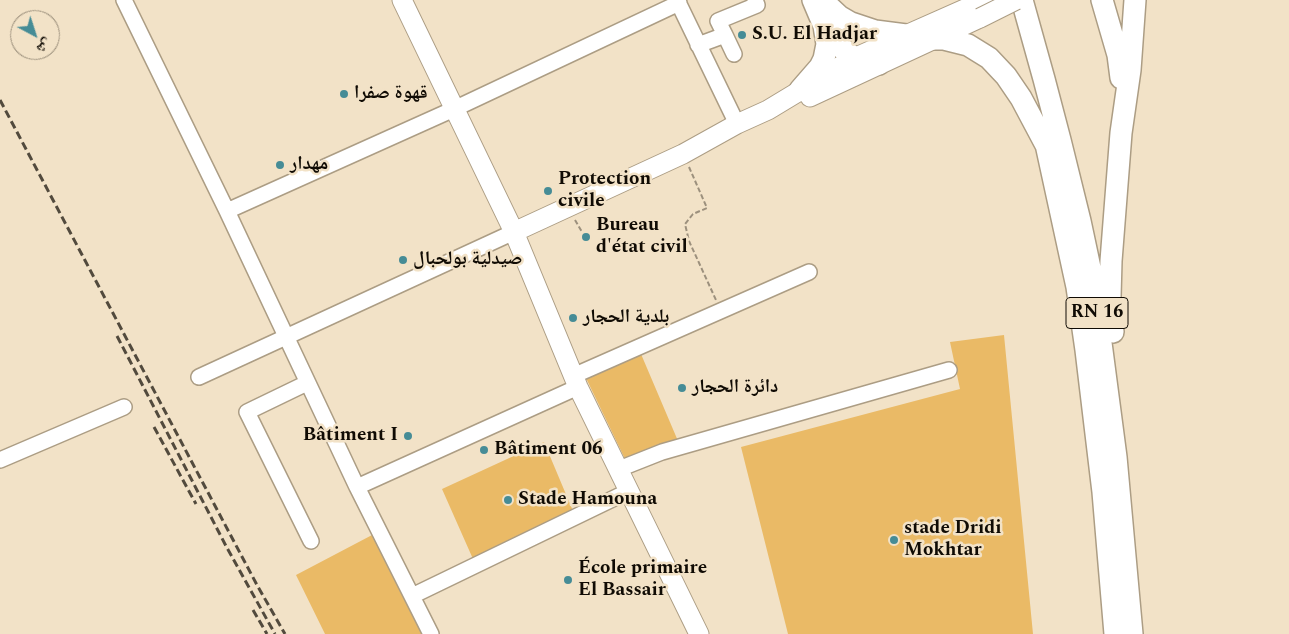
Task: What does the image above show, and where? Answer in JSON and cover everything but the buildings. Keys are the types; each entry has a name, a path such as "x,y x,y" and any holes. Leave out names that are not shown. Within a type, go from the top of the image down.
{"highway":[{"path":"800,90 820,67 827,44 824,26 813,0"},
{"path":"822,0 839,16 851,23 875,31 906,35"},
{"name":"RN 16","path":"1006,0 1036,100 1077,287 1103,492 1115,634"},
{"name":"RN 16","path":"1022,0 1080,221 1091,273 1116,457 1132,634"},
{"path":"1102,0 1118,55 1121,86 1121,133"},
{"path":"1116,457 1119,423 1110,297 1110,260 1121,133 1130,70 1135,0"},
{"path":"824,26 835,40 854,58 863,62 878,64"},
{"path":"935,39 944,39 968,45 989,58 1006,76 1021,98 1047,147"}],"main road":[{"path":"402,0 514,232 576,382 699,634"},
{"path":"514,232 683,154 737,124 768,110 854,58 906,35 980,7 1016,0"},
{"path":"768,110 806,98 935,39 980,7"}],"street":[{"path":"124,0 227,211 357,487 431,634"},
{"path":"734,54 718,21 757,5 755,0"},
{"path":"227,211 454,109 678,2 737,124"},
{"path":"698,45 725,35"},
{"path":"199,377 514,232"},
{"path":"357,487 721,311 809,272"},
{"path":"619,469 662,452 949,370"},
{"path":"307,383 247,412 311,541"},
{"path":"0,460 124,407"},
{"path":"412,596 629,491"}],"path":[{"path":"683,154 707,208 693,214 685,224 689,240 721,311"}],"shaded area":[{"name":"stade Dridi Mokhtar","path":"1004,335 1033,634 788,634 741,447 960,389 950,342"},
{"path":"641,354 678,441 625,459 586,378"},
{"name":"Stade Hamouna","path":"544,442 573,511 473,559 442,489"},
{"path":"374,534 425,634 325,634 296,575"}],"railway":[{"path":"0,100 257,585 285,634"},
{"path":"117,336 226,546 275,634"},
{"path":"154,427 196,504"},
{"path":"253,610 267,634"}],"place":[{"name":"S.U. El Hadjar","path":"742,35"},
{"name":"قهوة صفرا","path":"344,94"},
{"name":"مهدار","path":"280,165"},
{"name":"Protection civile","path":"548,191"},
{"name":"Bureau d'état civil","path":"586,237"},
{"name":"صيدلية بولحبال","path":"403,260"},
{"name":"بلدية الحجار","path":"573,318"},
{"name":"دائرة الحجار","path":"682,388"},
{"name":"Bâtiment I","path":"408,436"},
{"name":"Bâtiment 06","path":"484,450"},
{"name":"Stade Hamouna","path":"508,500"},
{"name":"stade Dridi Mokhtar","path":"894,540"},
{"name":"École primaire El Bassair","path":"568,580"}]}
